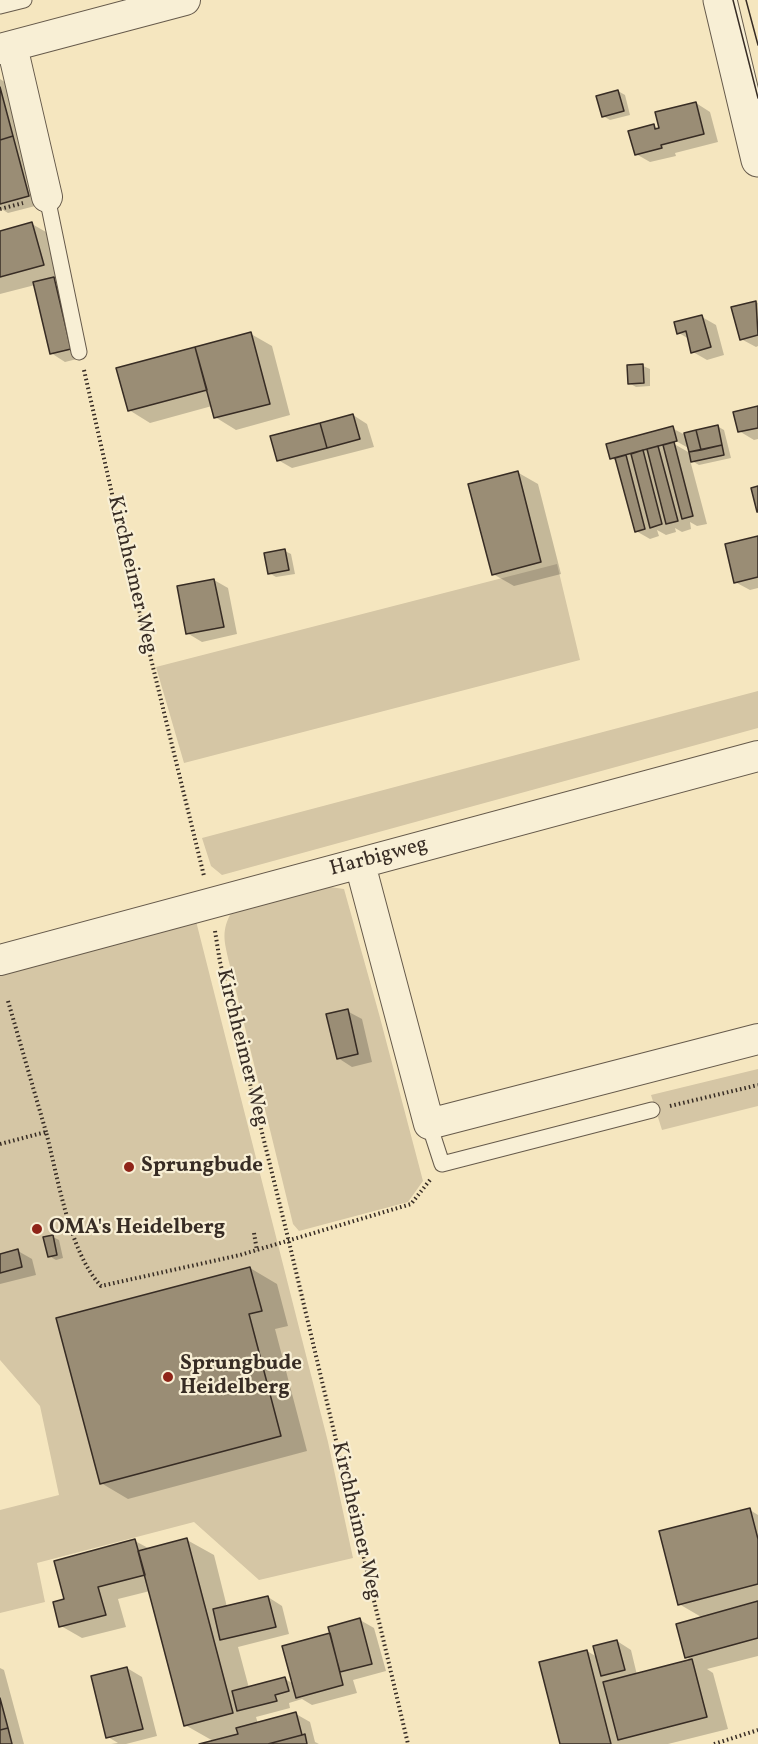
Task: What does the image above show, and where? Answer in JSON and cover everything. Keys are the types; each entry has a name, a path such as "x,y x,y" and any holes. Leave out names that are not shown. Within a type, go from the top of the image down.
{"street":[{"path":"47,197 6,48 185,0"},
{"path":"720,0 758,160"},
{"name":"Harbigweg","path":"0,960 758,756"},
{"path":"360,864 429,1124 758,1039"}],"lane":[{"path":"0,6 24,0"},
{"path":"47,197 80,352"},
{"path":"429,1124 442,1164 652,1110"}],"path":[{"name":"Kirchheimer Weg","path":"80,352 129,569 211,904 220,962 408,1744"},
{"path":"8,1001 46,1131 75,1244 91,1276 100,1286 257,1251 411,1204 442,1164"},
{"path":"652,1110 758,1085"},
{"path":"0,1144 46,1131"},
{"path":"254,1233 257,1251"},
{"path":"714,1744 758,1731"}],"shaded area":[{"path":"557,564 580,660 184,763 156,667"},
{"path":"758,691 758,728 222,875 211,866 202,838"},
{"path":"323,886 344,889 423,1181 408,1202 299,1231 293,1224 224,936 232,911"},
{"name":"Sprungbude","path":"196,921 328,1442 353,1558 259,1580 194,1522 37,1563 45,1602 0,1613 0,1510 59,1495 40,1406 0,1360 0,974"},
{"path":"758,1069 758,1106 662,1130 651,1095"}],"building":[{"path":"0,87 13,136 0,140"},
{"path":"618,90 624,111 602,117 596,96"},
{"path":"696,102 704,134 661,145 662,148 635,155 628,131 654,124 655,129 659,128 655,112"},
{"path":"13,136 29,196 0,204 0,140"},
{"path":"32,222 44,265 0,277 0,231"},
{"path":"54,277 71,349 50,354 33,282"},
{"path":"756,301 758,335 740,340 731,307"},
{"path":"702,315 711,347 691,353 686,331 677,334 674,322"},
{"path":"251,332 270,404 214,418 195,347"},
{"path":"195,347 207,390 128,411 116,368"},
{"path":"643,364 644,383 628,384 627,365"},
{"path":"758,406 758,428 738,432 733,412"},
{"path":"353,414 360,439 327,448 320,423"},
{"path":"320,423 327,448 277,461 270,436"},
{"path":"718,425 722,445 701,450 696,430"},
{"path":"673,426 677,441 610,459 606,444"},
{"path":"696,430 701,450 689,452 684,433"},
{"path":"674,442 693,516 682,519 663,445"},
{"path":"722,445 724,455 691,462 689,452"},
{"path":"658,446 678,521 666,524 647,449"},
{"path":"643,450 662,524 650,528 631,454"},
{"path":"626,455 645,529 635,532 615,458"},
{"path":"518,471 541,562 492,575 468,484"},
{"path":"758,486 758,512 757,512 751,488"},
{"path":"758,536 758,577 734,583 725,544"},
{"path":"285,549 289,570 268,574 264,553"},
{"path":"214,579 224,627 186,634 177,586"},
{"path":"348,1009 358,1054 337,1059 326,1014"},
{"path":"53,1235 57,1255 48,1257 43,1237"},
{"path":"18,1249 22,1267 0,1273 0,1254"},
{"name":"Sprungbude Heidelberg","path":"250,1267 262,1311 249,1314 281,1436 100,1484 56,1318"},
{"path":"750,1508 758,1539 758,1584 678,1605 659,1531"},
{"path":"187,1538 233,1713 184,1726 138,1551"},
{"path":"135,1539 145,1575 98,1587 106,1615 59,1627 53,1602 64,1599 54,1561"},
{"path":"268,1596 276,1627 220,1640 213,1609"},
{"path":"758,1601 758,1638 685,1658 676,1624"},
{"path":"360,1618 372,1664 340,1672 328,1627"},
{"path":"330,1633 343,1685 296,1698 282,1646"},
{"path":"617,1640 625,1670 601,1676 593,1646"},
{"path":"587,1650 611,1744 560,1744 539,1662"},
{"path":"692,1659 707,1717 618,1740 603,1682"},
{"path":"127,1667 143,1729 106,1738 91,1676"},
{"path":"285,1677 289,1691 275,1695 277,1701 237,1711 232,1691"},
{"path":"0,1698 8,1728 0,1730"},
{"path":"296,1712 302,1735 268,1744 199,1744 238,1734 236,1728"},
{"path":"8,1728 12,1744 0,1744 0,1730"},
{"path":"305,1734 307,1744 268,1744 302,1735"}],"tram line":[{"path":"733,0 758,98"},
{"path":"746,0 758,45"}],"place":[{"name":"Sprungbude","path":"129,1167"},
{"name":"OMA's Heidelberg","path":"37,1229"},
{"name":"Sprungbude Heidelberg","path":"168,1377"}]}
